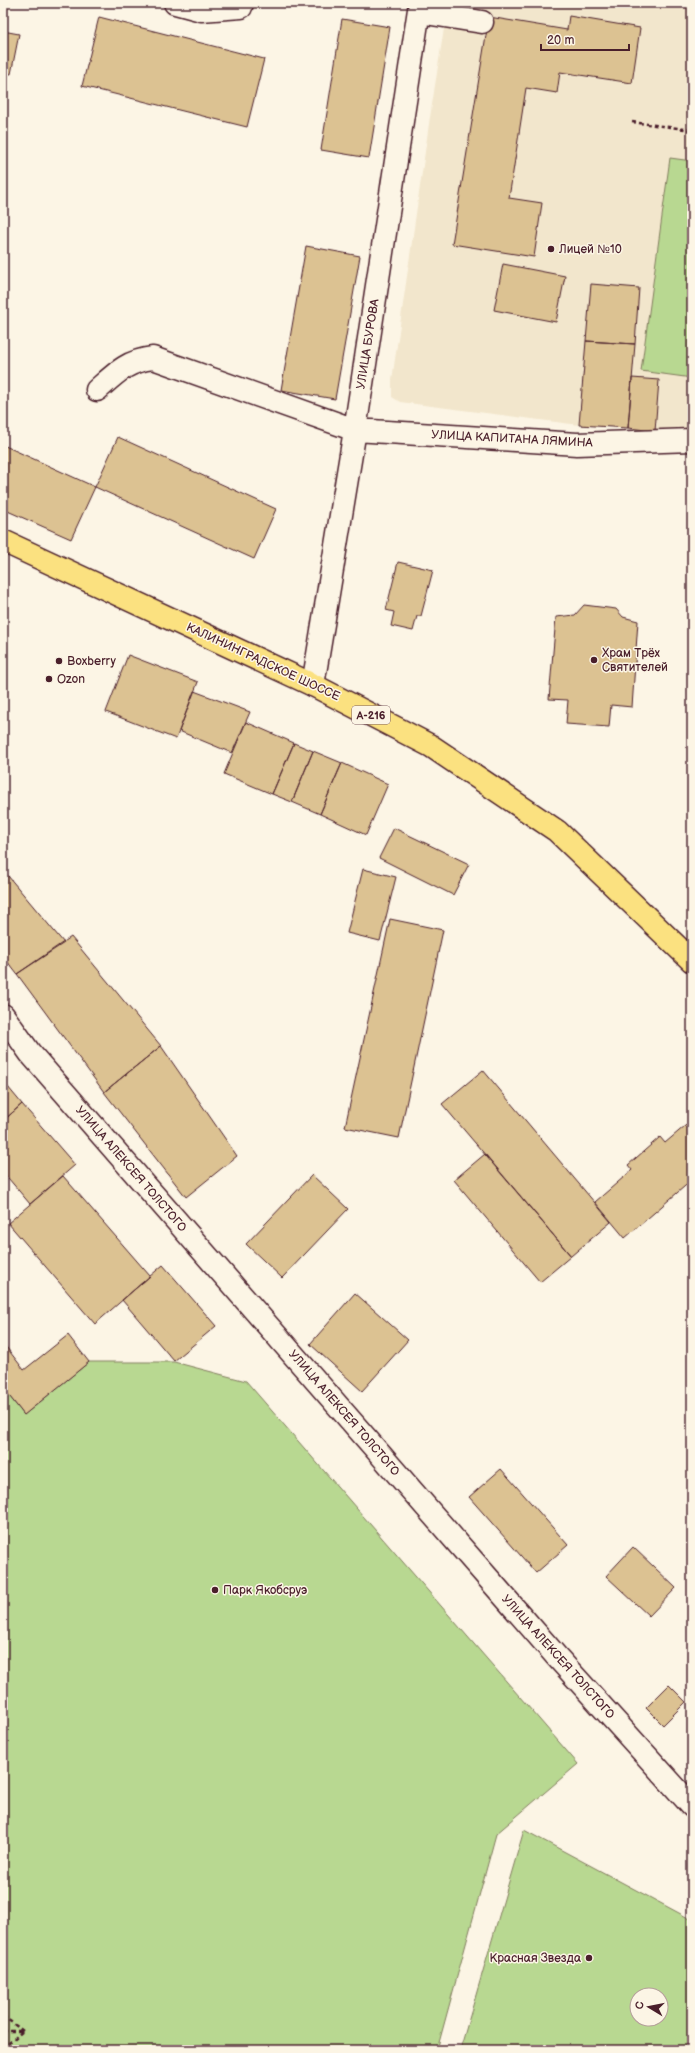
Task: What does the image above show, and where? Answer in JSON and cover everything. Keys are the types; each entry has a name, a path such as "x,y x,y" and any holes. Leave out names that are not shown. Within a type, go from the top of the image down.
{"main road":[{"name":"КАЛИНИНГРАДСКОЕ ШОССЕ","path":"3,540 314,685 431,746 557,831 692,961"}],"street":[{"path":"175,3 201,10 241,7 242,3"},
{"path":"420,8 482,22"},
{"name":"УЛИЦА БУРОВА","path":"314,685 420,8"},
{"name":"УЛИЦА КАПИТАНА ЛЯМИНА","path":"97,390 121,368 140,359 154,358 355,430 577,444 692,440"},
{"name":"УЛИЦА АЛЕКСЕЯ ТОЛСТОГО","path":"3,1015 30,1053 484,1573 692,1806"}],"path":[{"path":"632,122 692,130"},
{"path":"3,2016 22,2031"},
{"path":"3,2031 22,2031"},
{"path":"3,2048 22,2031"}],"shaded area":[{"name":"Лицей №10","path":"448,3 692,3 692,430 655,431 579,425 400,402 392,397 392,380"}],"green space":[{"path":"670,158 692,161 692,378 641,371"},
{"name":"Парк Якобсруэ","path":"89,1362 174,1362 246,1381 578,1764 496,1834 437,2050 3,2050 3,1388 24,1415"},
{"name":"Красная Звезда","path":"524,1830 692,1920 692,2050 460,2050"}],"building":[{"path":"569,16 640,28 632,83 560,72 557,93 526,88 509,198 542,203 534,257 452,244 489,17 567,30"},
{"path":"99,17 264,59 247,127 82,86"},
{"path":"342,19 390,27 369,158 321,150"},
{"path":"3,31 19,34 11,74 3,73"},
{"path":"306,246 360,256 335,399 281,390"},
{"path":"503,264 565,276 556,322 494,310"},
{"path":"591,284 639,288 635,344 586,341"},
{"path":"586,341 635,344 628,428 579,425"},
{"path":"632,378 659,380 655,431 628,428"},
{"path":"118,437 276,509 254,559 95,487"},
{"path":"3,445 95,487 71,539 3,509"},
{"path":"398,562 433,570 421,616 417,616 413,631 391,626 394,612 386,610"},
{"name":"Храм Трёх Святителей","path":"584,605 616,609 623,617 638,621 632,707 611,705 609,727 566,724 568,700 549,699 556,617 575,615"},
{"path":"128,655 198,682 176,739 106,712"},
{"path":"194,691 250,712 232,753 179,731"},
{"path":"246,722 294,743 272,794 224,774"},
{"path":"294,743 313,751 292,802 272,794"},
{"path":"313,751 342,763 320,814 292,802"},
{"path":"342,763 388,784 366,835 320,814"},
{"path":"394,828 469,864 453,895 379,858"},
{"path":"363,869 396,877 380,941 347,933"},
{"path":"3,870 64,943 17,974 3,956"},
{"path":"390,919 443,930 399,1138 345,1127"},
{"path":"71,937 161,1046 104,1092 17,974"},
{"path":"161,1046 237,1156 186,1197 104,1092"},
{"path":"483,1070 611,1222 571,1256 442,1104"},
{"path":"3,1081 22,1104 3,1121"},
{"path":"22,1104 75,1165 30,1204 3,1172 3,1121"},
{"path":"692,1120 692,1180 625,1238 595,1202 632,1170 628,1165 660,1137 665,1143"},
{"path":"485,1154 571,1256 540,1282 454,1180"},
{"path":"312,1175 348,1209 282,1278 246,1244"},
{"path":"63,1176 150,1276 95,1324 8,1223"},
{"path":"163,1265 216,1326 174,1361 122,1300"},
{"path":"355,1293 408,1340 362,1391 310,1344"},
{"path":"68,1335 89,1362 24,1415 3,1388 3,1343 24,1370"},
{"path":"501,1469 568,1545 536,1573 469,1497"},
{"path":"633,1547 676,1588 649,1616 606,1576"},
{"path":"669,1685 686,1702 663,1725 646,1708"}],"place":[{"name":"Лицей №10","path":"551,249"},
{"name":"Храм Трёх Святителей","path":"594,660"},
{"name":"Boxberry","path":"59,661"},
{"name":"Ozon","path":"49,679"},
{"name":"Парк Якобсруэ","path":"215,1590"},
{"name":"Красная Звезда","path":"589,1958"}]}
